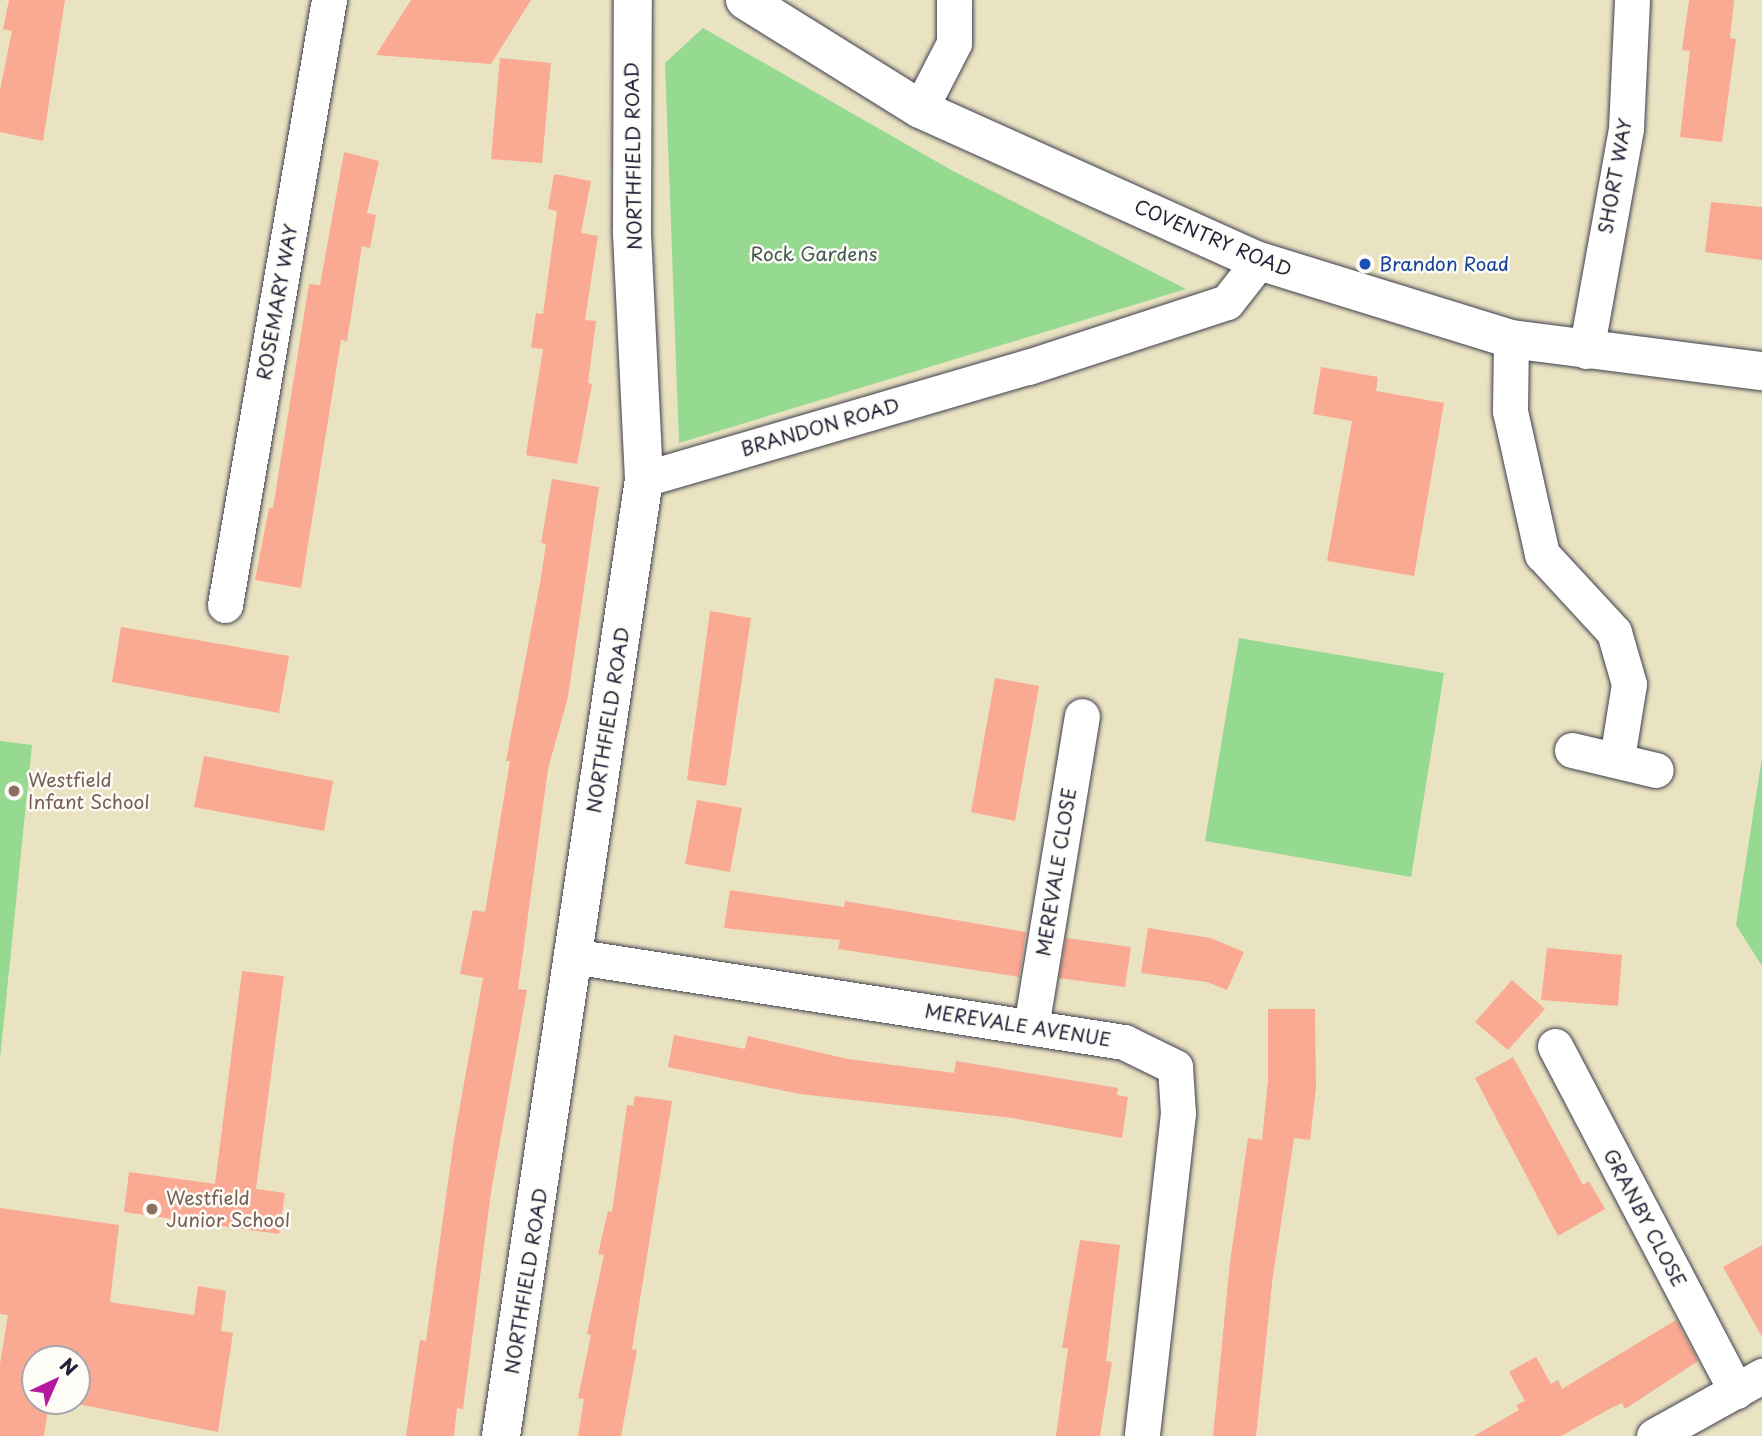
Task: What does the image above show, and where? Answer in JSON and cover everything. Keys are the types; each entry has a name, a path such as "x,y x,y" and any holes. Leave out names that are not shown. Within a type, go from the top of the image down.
{"street":[{"name":"ROSEMARY WAY","path":"225,605 328,0"},
{"name":"NORTHFIELD ROAD","path":"501,1436 644,479 632,230 633,0"},
{"name":"COVENTRY ROAD","path":"745,0 920,109 1259,261 1511,339 1586,351 1762,371"},
{"path":"920,109 954,43 954,0"},
{"name":"SHORT WAY","path":"1586,351 1626,128 1632,0"},
{"name":"BRANDON ROAD","path":"644,479 1028,367 1227,302 1259,261"},
{"path":"1511,339 1510,411 1542,554 1615,632 1629,684 1617,758"},
{"name":"MEREVALE CLOSE","path":"1031,1027 1082,716"},
{"path":"1572,750 1617,758 1656,770"},
{"name":"MEREVALE AVENUE","path":"572,956 1124,1042 1175,1067 1178,1113 1142,1436"},
{"name":"GRANBY CLOSE","path":"1555,1046 1749,1384"},
{"path":"1654,1436 1749,1384"}],"green space":[{"name":"Rock Gardens","path":"703,28 953,171 1186,289 679,443 665,63"},
{"path":"1239,638 1444,673 1411,877 1205,841"},
{"path":"0,741 32,745 0,1059"},
{"path":"1762,757 1762,966 1736,925"}],"building":[{"path":"9,0 65,0 43,141 0,132 0,90 12,31 3,29"},
{"path":"411,0 531,0 491,64 376,55"},
{"path":"1689,0 1734,0 1730,38 1736,39 1722,142 1680,137 1690,51 1682,50"},
{"path":"500,58 551,63 542,163 491,159"},
{"path":"344,152 379,161 367,213 376,215 370,248 362,246 347,341 341,340 301,588 255,580 269,508 273,508 309,284 320,285"},
{"path":"554,174 591,181 581,233 598,236 585,320 596,321 588,383 592,384 577,464 526,455 543,349 531,348 536,313 543,314 557,211 548,209"},
{"path":"1711,202 1762,207 1762,260 1705,252"},
{"path":"1321,367 1378,377 1376,391 1444,403 1414,576 1327,561 1352,421 1313,414"},
{"path":"552,479 599,487 568,697 548,769 518,989 527,990 491,1192 463,1409 457,1408 454,1436 406,1436 420,1340 426,1341 454,1139 483,978 460,974 473,910 485,912 510,761 506,761 540,583 546,544 541,543"},
{"path":"710,611 751,618 726,786 687,780"},
{"path":"121,627 289,656 279,713 112,682"},
{"path":"995,678 1039,686 1015,821 971,812"},
{"path":"204,756 333,781 324,831 194,807"},
{"path":"697,800 742,808 730,872 685,864"},
{"path":"730,890 844,907 845,901 1026,932 1019,977 838,949 840,940 724,928"},
{"path":"1148,928 1211,938 1244,952 1227,990 1207,982 1141,973"},
{"path":"1066,938 1131,947 1125,987 1059,978"},
{"path":"1547,948 1622,955 1618,1006 1541,1000"},
{"path":"242,971 284,976 256,1189 285,1193 279,1234 124,1212 129,1172 215,1184"},
{"path":"1512,980 1545,1009 1508,1050 1475,1022"},
{"path":"1268,1009 1315,1009 1316,1088 1310,1140 1294,1138 1273,1275 1256,1436 1213,1436 1230,1262 1248,1138 1262,1140 1268,1080"},
{"path":"674,1035 745,1049 748,1036 848,1059 954,1073 956,1061 1118,1088 1117,1095 1128,1097 1122,1138 1012,1118 800,1094 668,1067"},
{"path":"1513,1057 1583,1185 1589,1181 1605,1209 1558,1236 1475,1078"},
{"path":"635,1096 672,1101 632,1349 637,1350 621,1436 578,1436 584,1399 578,1398 591,1335 587,1334 604,1255 598,1254 608,1211 612,1212 627,1105 633,1106"},
{"path":"0,1208 119,1225 110,1302 194,1315 198,1286 226,1291 221,1331 233,1333 218,1432 91,1407 91,1345 21,1345 21,1415 47,1415 44,1436 0,1436 0,1364 8,1315 0,1314"},
{"path":"1080,1240 1120,1245 1106,1361 1112,1362 1100,1436 1056,1436 1068,1348 1062,1348"},
{"path":"1762,1245 1762,1337 1723,1267"},
{"path":"1676,1320 1698,1361 1625,1409 1622,1403 1561,1436 1474,1436 1519,1410 1516,1405 1525,1401 1509,1372 1536,1357 1551,1384 1558,1380 1562,1389"}],"place":[{"name":"Brandon Road","path":"1365,264"},
{"name":"Westfield Infant School","path":"14,791"},
{"name":"Westfield Junior School","path":"152,1209"}]}
